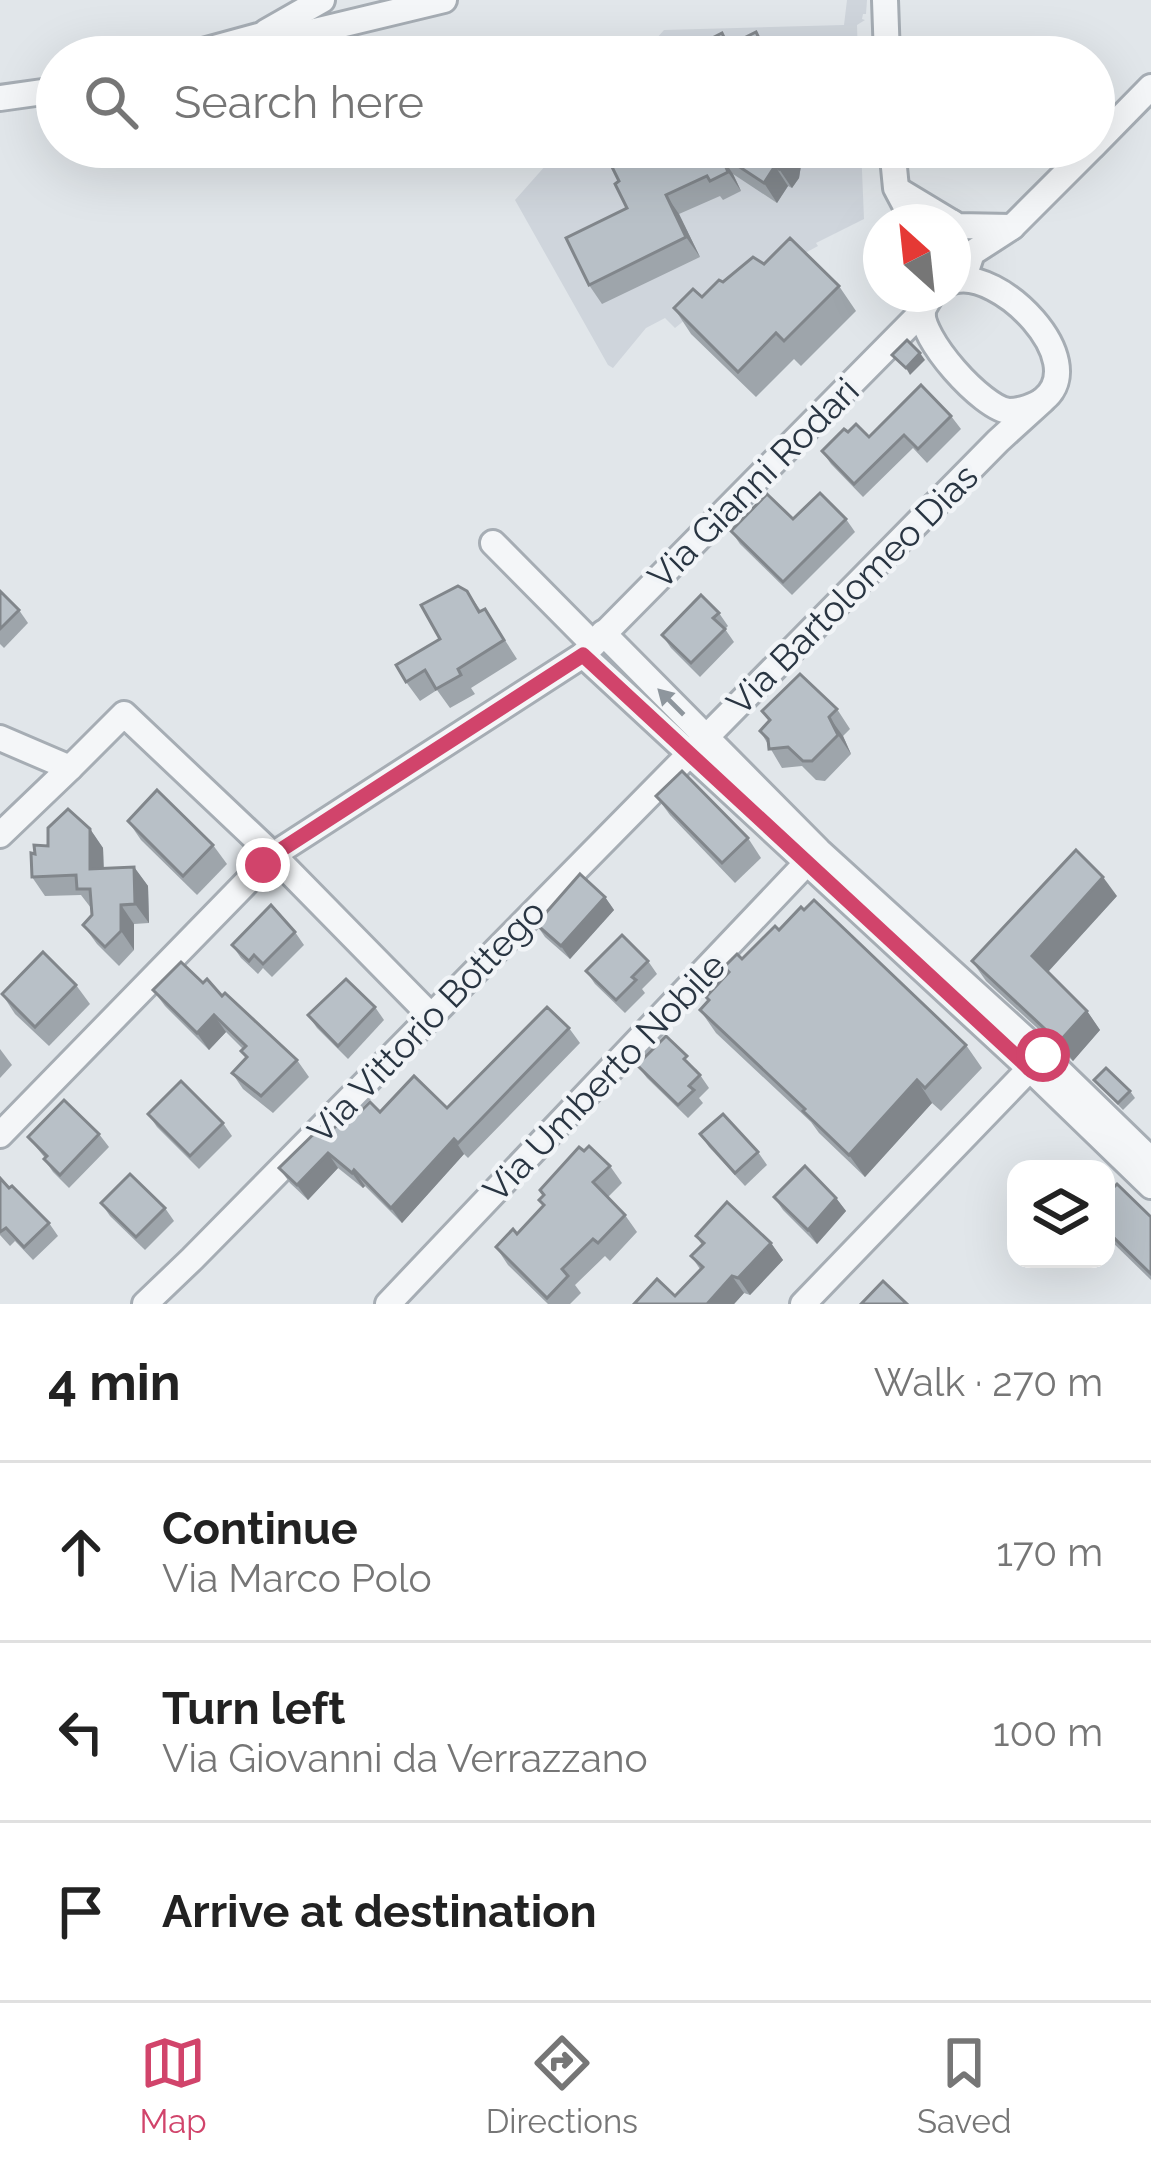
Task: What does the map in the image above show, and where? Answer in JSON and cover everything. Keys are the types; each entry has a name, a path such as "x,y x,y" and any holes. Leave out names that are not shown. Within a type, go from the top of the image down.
{"street":[{"path":"260,36 322,0"},
{"path":"269,36 311,32 377,7 412,0"},
{"path":"377,7 444,0"},
{"path":"885,0 886,36"},
{"path":"1115,124 1151,87"},
{"path":"0,98 36,93"},
{"path":"894,168 896,188 916,204"},
{"path":"971,254 1012,227 1071,168"},
{"path":"971,226 1012,227"},
{"path":"1006,294 995,269 1012,227"},
{"path":"928,312 926,332 936,348 994,406 1010,411 1042,401 1053,388 1058,369 1053,348 1006,294 971,277"},
{"name":"Via Gianni Rodari","path":"0,1136 273,855 593,644 915,312"},
{"name":"Via Bartolomeo Dias","path":"697,745 1042,401"},
{"name":"Via Bartolomeo Dias","path":"994,406 998,441"},
{"path":"493,543 813,857 1036,1062 1151,1160"},
{"path":"0,835 124,714 273,855 430,1016"},
{"path":"0,738 70,768"},
{"name":"Via Vittorio Bottego","path":"145,1304 697,745"},
{"name":"Via Umberto Nobile","path":"388,1304 813,857"},
{"path":"1036,1062 1151,1186"},
{"path":"803,1304 1036,1062"}],"shaded area":[{"path":"847,0 867,0 857,36 659,36 664,30 844,25"},
{"path":"543,168 862,168 863,220 675,328 665,318 646,328 613,368 515,200"}],"building":[{"path":"612,168 726,168 728,172 666,195 686,237 589,285 566,238 627,208 615,184 619,181"},
{"path":"741,168 774,168 764,183"},
{"path":"790,238 839,286 784,341 776,333 738,372 674,308 693,289 702,297 753,257 764,264"},
{"path":"907,340 920,353 906,368 892,355"},
{"path":"921,385 951,416 918,449 904,435 854,484 822,451 856,424 869,437"},
{"path":"820,493 846,519 783,582 731,531 767,494 793,519"},
{"path":"458,586 467,591 479,612 485,609 504,640 436,689 425,670 406,682 396,665 440,639 421,605"},
{"path":"0,591 19,610 0,629"},
{"path":"701,595 719,613 713,618 725,629 691,663 662,635"},
{"path":"800,674 837,709 829,717 838,735 812,761 803,761 788,747 769,749 760,731 770,720 762,711"},
{"path":"682,771 748,838 722,863 656,796"},
{"path":"157,790 213,845 183,876 128,821"},
{"path":"68,809 90,829 90,869 134,867 135,904 121,905 121,931 105,947 83,925 92,915 90,889 77,889 76,875 32,877 34,845 48,846 48,828"},
{"path":"1076,850 1103,877 1032,956 1087,1011 1059,1042 972,961"},
{"path":"580,874 605,897 561,946 536,924"},
{"path":"814,900 966,1045 925,1088 917,1080 849,1155 700,1010 729,972 724,967 737,954 742,959 775,926 779,930"},
{"path":"271,905 295,932 263,964 254,955 249,961 232,945"},
{"path":"622,935 648,961 616,1000 586,971"},
{"path":"43,952 76,985 35,1027 2,994"},
{"path":"181,962 203,983 207,979 222,996 225,993 297,1060 261,1096 232,1073 247,1057 241,1051 246,1046 214,1015 197,1033 153,990"},
{"path":"346,979 375,1007 338,1046 308,1015"},
{"path":"547,1007 569,1028 458,1143 454,1139 391,1208 354,1170 352,1173 328,1153 297,1185 279,1168 326,1122 333,1129 357,1107 361,1111 370,1102 380,1112 414,1076 447,1108"},
{"path":"666,1036 700,1075 689,1086 694,1090 678,1105 637,1065"},
{"path":"1106,1068 1130,1091 1118,1103 1094,1080"},
{"path":"181,1081 223,1123 190,1156 148,1114"},
{"path":"64,1100 99,1134 60,1175 28,1137"},
{"path":"723,1114 758,1152 735,1173 700,1134"},
{"path":"589,1146 610,1166 593,1182 625,1215 598,1243 593,1239 562,1269 568,1276 547,1298 496,1247 513,1229 517,1234 544,1205 540,1190 579,1147 584,1151"},
{"path":"805,1166 836,1198 808,1230 774,1197"},
{"path":"130,1174 165,1208 136,1237 101,1203"},
{"path":"0,1178 49,1223 24,1247 6,1228 0,1232"},
{"path":"1115,1186 1151,1217 1151,1274 1115,1239"},
{"path":"727,1202 771,1243 707,1304 634,1304 657,1279 675,1296 703,1267 691,1256 704,1243 696,1236"},
{"path":"883,1281 907,1304 861,1304"}],"route":[{"path":"263,865 583,655 1030,1069 1043,1055"}]}
